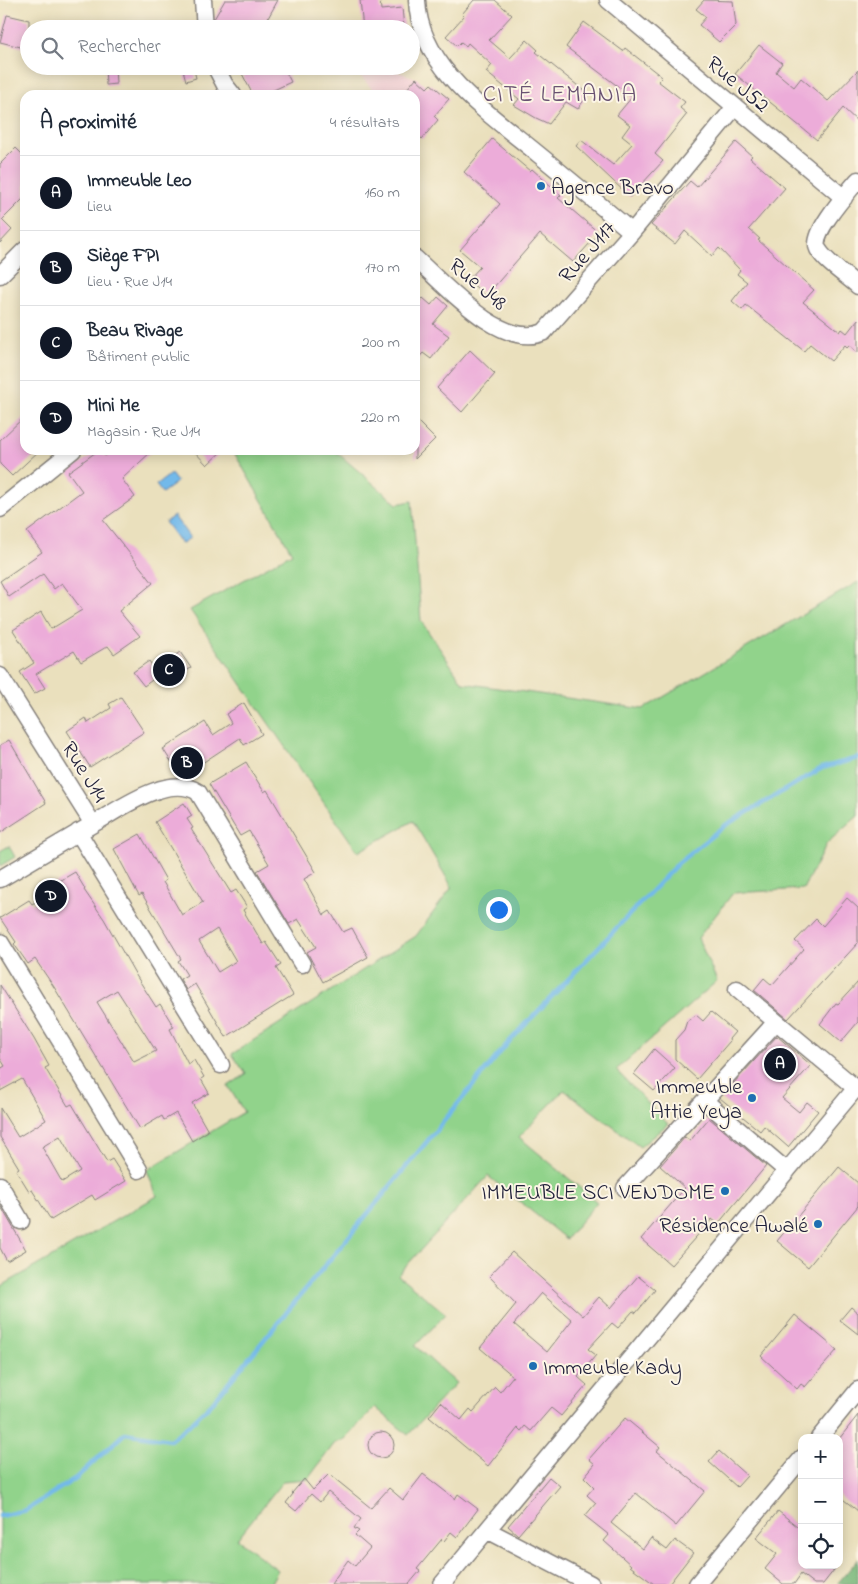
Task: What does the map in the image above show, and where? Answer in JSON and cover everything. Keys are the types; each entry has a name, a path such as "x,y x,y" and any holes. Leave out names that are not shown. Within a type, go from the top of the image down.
{"street":[{"path":"203,0 204,20"},
{"path":"417,0 424,32 435,54 466,94 632,232"},
{"name":"Rue J52","path":"608,0 734,108 844,198"},
{"path":"219,75 228,90"},
{"name":"Rue J117","path":"519,335 536,336 553,325 734,108"},
{"path":"858,180 818,234 817,245 824,256 858,286"},
{"path":"0,275 20,255"},
{"name":"Rue J48","path":"420,262 487,321 501,330 519,335"},
{"path":"0,509 67,455"},
{"name":"Rue J14","path":"0,676 93,824 0,880"},
{"path":"93,824 163,788 188,786 198,792 302,964"},
{"path":"78,832 221,1065"},
{"path":"0,942 140,1170"},
{"path":"442,1584 787,1171 856,1085 737,989"},
{"path":"625,1188 776,1022"},
{"path":"705,1100 787,1171"},
{"path":"0,1185 21,1221"},
{"path":"821,1434 858,1390"},
{"path":"697,1584 798,1463"},
{"path":"487,1530 591,1584"}],"shaded area":[{"path":"360,75 407,75 416,78 406,90 373,90"}],"green space":[{"path":"236,455 340,455 397,504 412,501 421,621 463,683 643,709 858,582 858,816 827,843 803,889 733,893 698,938 717,981 616,1070 668,1124 640,1147 564,1090 519,1137 597,1202 566,1239 488,1176 398,1275 446,1314 415,1346 456,1383 408,1435 375,1407 345,1439 334,1444 308,1479 283,1481 237,1539 278,1570 270,1584 0,1584 0,1287 157,1196 147,1170 244,1112 228,1086 246,1074 232,1054 416,936 452,887 413,821 358,852 190,610 292,553"},
{"path":"9,846 15,857 0,866 0,851"},
{"path":"858,1559 858,1584 837,1584"}],"water":[{"path":"171,474 177,482 162,493 156,485"},
{"path":"174,516 190,538 181,544 165,522"}],"building":[{"path":"225,0 278,0 267,20 214,19"},
{"path":"360,0 380,0 381,10 402,8 403,20 362,20"},
{"path":"474,0 495,0 512,15 489,40 510,58 527,40 538,50 536,52 588,94 578,109 566,102 549,124 536,118 514,105 519,99 486,72 492,65 468,43 466,46 461,42 457,46 446,36 464,16 462,14"},
{"path":"704,0 733,1 736,25 719,42 699,25 706,17 696,9"},
{"path":"7,15 29,20 20,20 20,47 0,42"},
{"path":"584,22 623,51 625,48 662,77 658,81 685,102 680,108 687,114 655,154 663,161 630,197 576,146 581,140 613,165 632,144 622,136 630,125 617,115 632,97 566,47"},
{"path":"759,45 782,63 776,72 794,87 801,78 828,101 858,70 858,122 843,108 817,140 735,74"},
{"path":"105,75 116,75 116,84 106,85"},
{"path":"184,75 195,75 196,78 186,81"},
{"path":"243,75 288,75 291,82 274,90 250,90"},
{"path":"416,78 427,88 431,84 449,99 434,116 438,120 422,139 420,137 420,90 406,90"},
{"path":"492,139 530,171 532,169 561,195 558,198 599,233 573,262 540,234 486,296 468,280 480,267 460,250 500,204 464,172"},
{"path":"736,142 752,156 750,158 785,188 749,229 760,239 758,240 814,290 803,302 840,332 842,329 847,333 858,319 858,353 849,345 847,347 845,345 831,361 810,344 804,351 746,305 742,310 732,301 747,282 737,274 740,270 719,248 712,256 685,231 675,244 651,225 690,181 697,187"},
{"path":"16,148 20,152 20,202 2,220 12,230 0,243 0,164"},
{"path":"438,297 448,306 433,324 449,336 431,359 423,353 420,356 420,301 423,298 431,305"},
{"path":"470,350 495,374 462,412 437,388"},
{"path":"20,421 20,455 35,455 12,476 0,464 0,440"},
{"path":"420,424 435,439 420,454"},
{"path":"92,455 148,455 122,479 135,497 103,520 153,583 119,611 140,636 114,654 108,646 81,662 74,651 36,674 45,688 34,694 20,672 34,663 13,630 41,612 51,629 82,610 62,583 54,589 43,574 9,597 0,581 42,552 27,532 82,491 68,472"},
{"path":"198,455 218,455 207,465"},
{"path":"180,652 191,668 168,683 157,668"},
{"path":"149,661 159,675 144,686 133,672"},
{"path":"121,697 144,732 90,767 67,731 86,718 88,723 111,708 109,704"},
{"path":"244,703 262,734 244,745 240,738 181,777 163,749 205,722 213,735 231,723 226,714"},
{"path":"9,740 46,803 0,833 0,745"},
{"path":"246,762 264,792 267,790 316,872 304,879 324,915 330,911 343,932 352,928 368,957 323,982 307,952 316,947 298,919 289,924 257,871 269,864 249,831 240,836 209,784"},
{"path":"184,803 192,816 187,819 193,828 191,829 231,893 236,890 247,907 243,910 263,944 266,942 281,965 276,968 293,995 226,1037 195,984 186,990 180,979 187,975 178,961 181,959 142,894 139,896 114,849 140,834 166,880 163,882 182,915 203,902 155,822","holes":["217,929 236,961 218,972 199,941"]},
{"path":"75,872 84,890 104,919 156,1007 160,1004 174,1027 170,1029 188,1064 194,1060 204,1077 201,1079 209,1093 192,1103 208,1131 192,1141 176,1113 164,1120 162,1116 140,1129 35,959 28,964 14,944 16,942 0,918 29,900 32,904 54,891 51,886","holes":["117,990 156,1051 134,1062 97,1002"]},
{"path":"847,898 858,908 858,943 788,1019 754,990 764,978 772,985 804,949 795,941 816,919 823,926"},
{"path":"858,982 858,1022 841,1042 820,1024 836,1003 838,1004"},
{"path":"0,985 34,1039 49,1066 45,1068 68,1106 72,1104 107,1162 112,1159 126,1181 95,1200 92,1195 51,1220 32,1190 29,1191 16,1170 19,1168 0,1137 0,1108 18,1137 46,1120 22,1079 0,1091 0,1069 5,1066 0,1058","holes":["60,1136 80,1171 62,1182 42,1147"]},
{"path":"711,1012 735,1032 729,1039 730,1041 697,1079 675,1059 675,1040 684,1030 687,1021 696,1015 703,1021"},
{"path":"777,1036 811,1065 782,1098 799,1112 807,1102 818,1111 788,1147 764,1126 760,1131 720,1098"},
{"path":"654,1049 675,1068 654,1091 634,1074"},
{"path":"709,1118 766,1166 718,1224 712,1219 671,1265 641,1239 685,1188 660,1166 685,1137 690,1141"},
{"name":"Résidence Awalé","path":"839,1167 858,1183 858,1206 808,1267 777,1241"},
{"path":"0,1205 26,1250 7,1261 0,1248"},
{"path":"512,1252 583,1316 599,1297 611,1308 638,1276 655,1290 636,1313 633,1311 618,1328 612,1323 588,1349 596,1355 578,1377 587,1385 561,1416 551,1408 531,1431 525,1426 521,1431 518,1428 488,1466 429,1417 441,1402 461,1420 470,1409 473,1412 495,1387 500,1392 513,1376 480,1348 516,1304 489,1276","holes":["541,1293 572,1320 547,1352 514,1324"]},
{"path":"851,1307 858,1313 858,1334 840,1320"},
{"path":"795,1315 837,1350 805,1387 801,1384 797,1389 761,1356"},
{"path":"858,1415 858,1511 843,1499 843,1434"},
{"path":"625,1418 660,1447 657,1451 705,1491 676,1526 636,1493 611,1523 643,1549 651,1538 667,1550 675,1540 693,1553 669,1584 654,1584 630,1566 604,1541 609,1535 585,1516 596,1503 587,1495 594,1487 584,1477 595,1464 589,1459"},
{"path":"381,1432 390,1436 394,1445 390,1454 381,1458 372,1454 368,1445 372,1436"},
{"path":"719,1451 747,1476 737,1487 709,1462"},
{"path":"329,1474 371,1508 389,1488 403,1500 423,1474 455,1499 458,1494 478,1509 457,1537 451,1532 444,1541 442,1539 417,1569 420,1571 409,1584 331,1584 348,1560 355,1566 370,1548 355,1535 359,1531 354,1528 361,1519 328,1492 320,1502 311,1494 296,1511 286,1503 304,1479 313,1490"},
{"path":"549,1477 560,1486 518,1535 508,1526"},
{"path":"778,1511 798,1527 798,1569 835,1569 823,1584 814,1584 801,1574 794,1584 783,1584 765,1569 777,1554 756,1538"}],"waterway":[{"path":"0,1516 26,1510 76,1478 125,1433 170,1440 188,1426 212,1403 508,1043 678,863 724,826 822,768 858,758"}],"place":[{"name":"Agence Bravo","path":"541,186"},
{"name":"Beau Rivage","path":"169,670"},
{"name":"Siège FPI","path":"187,763"},
{"name":"Mini Me","path":"51,896"},
{"name":"Immeuble Leo","path":"780,1064"},
{"name":"Immeuble Attie Yeya","path":"752,1098"},
{"name":"IMMEUBLE SCI VENDOME","path":"725,1191"},
{"name":"Résidence Awalé","path":"818,1224"},
{"name":"Immeuble Kady","path":"533,1366"}],"district":[{"name":"CITÉ LEMANIA","path":"560,93"}]}
